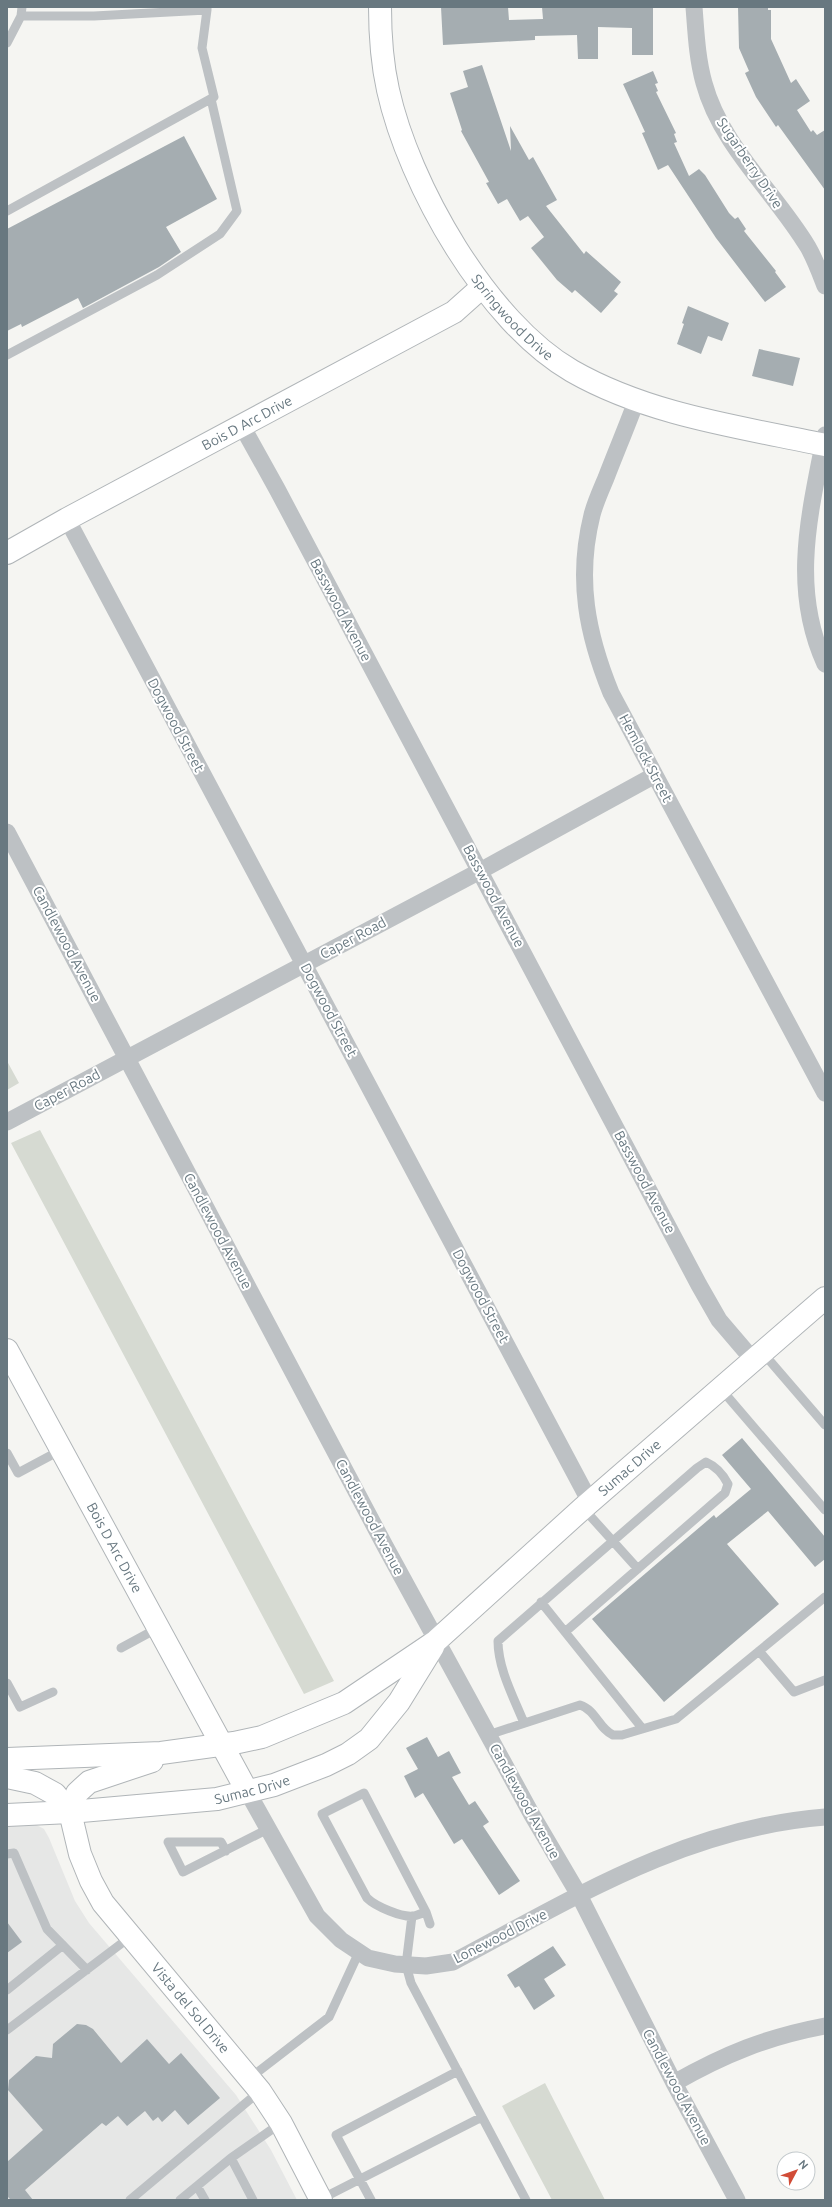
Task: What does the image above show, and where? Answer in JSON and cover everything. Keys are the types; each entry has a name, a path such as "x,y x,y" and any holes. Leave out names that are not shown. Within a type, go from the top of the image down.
{"street":[{"name":"Springwood Drive","path":"380,7 380,34 388,90 411,162 458,251 482,287 521,331 543,352 573,371 637,399 697,419 824,441"},
{"name":"Sugarberry Drive","path":"694,7 698,55 704,84 716,114 733,144 808,248 825,286"},
{"name":"Bois D Arc Drive","path":"7,554 67,519 454,312 482,287"},
{"name":"Hemlock Street","path":"637,399 592,514 586,545 584,583 588,620 597,659 611,693 825,1094"},
{"name":"Basswood Avenue","path":"242,426 719,1320 758,1357"},
{"path":"824,441 808,521 804,563 808,602 818,650 825,664"},
{"name":"Dogwood Street","path":"67,519 304,964 586,1505"},
{"name":"Caper Road","path":"7,1122 480,871 655,775"},
{"name":"Candlewood Avenue","path":"7,832 126,1059 436,1641 579,1895 674,2083 736,2200"},
{"name":"Sumac Drive","path":"7,1759 161,1754 221,1745 262,1737 344,1703 436,1641 586,1505 825,1298"},
{"name":"Bois D Arc Drive","path":"7,1350 247,1791"},
{"name":"Sumac Drive","path":"7,1815 70,1812 217,1799 274,1785 326,1765 348,1754 369,1739 399,1702 436,1641"},
{"path":"7,1777 35,1783 55,1794 70,1812 77,1794 89,1782 187,1750"},
{"name":"Lonewood Drive","path":"247,1791 317,1916 341,1940 368,1958 406,1965 426,1966 452,1962 643,1863 688,1846 736,1832 790,1820 825,1817"},
{"name":"Vista del Sol Drive","path":"70,1812 80,1854 91,1882 104,1903 130,1937 255,2084 281,2123 321,2199"},
{"path":"674,2083 710,2062 748,2046 786,2033 825,2026"}],"lane":[{"path":"7,43 22,12 128,11 207,8 202,48 214,97 7,211"},
{"path":"7,355 157,275 220,234 237,211 211,99"},
{"path":"758,1357 825,1425"},
{"path":"721,1389 825,1510"},
{"path":"7,1454 18,1473 61,1450"},
{"path":"524,1723 498,1653 498,1641 541,1602 706,1462 712,1465 724,1477 728,1484 725,1493 565,1632"},
{"path":"586,1505 613,1542 638,1570"},
{"path":"488,1735 580,1705 587,1707 606,1730 613,1735 622,1735 676,1719 825,1597"},
{"path":"541,1602 642,1728"},
{"path":"121,1648 158,1628"},
{"path":"759,1651 794,1692 825,1680"},
{"path":"7,1682 20,1707 54,1692"},
{"path":"426,1912 412,1916 381,1908 372,1904 367,1898 322,1814 364,1793 426,1912 430,1924"},
{"path":"226,1850 221,1842 168,1842 183,1872 268,1829"},
{"path":"7,1854 14,1853 47,1929 87,1970"},
{"path":"412,1916 406,1965 411,1983 526,2200"},
{"path":"7,2030 130,1937"},
{"path":"7,1990 62,1945"},
{"path":"130,2200 329,2017 359,1952"},
{"path":"371,2200 336,2135 458,2071"},
{"path":"321,2199 482,2117"},
{"path":"180,2200 231,2158 281,2123"},
{"path":"231,2158 254,2200"},
{"path":"197,2186 205,2200"}],"shaded area":[{"path":"7,1061 19,1083 7,1090"},
{"path":"40,1130 334,1681 304,1694 11,1143"},
{"path":"31,1822 44,1829 75,1901 89,1923 236,2095 271,2150 297,2200 7,2200 7,1823"},
{"path":"545,2083 605,2200 552,2200 502,2106"}],"building":[{"path":"441,7 508,7 509,20 543,19 542,7 653,7 653,55 632,55 632,28 598,27 598,59 578,59 577,35 535,36 535,40 443,45"},
{"path":"738,7 768,7 768,10 771,10 771,39 791,83 796,79 810,101 797,110 811,132 813,130 817,135 825,130 825,190 778,125 776,127 756,97 745,73 749,71 739,48"},
{"path":"482,65 511,151 510,126 529,160 533,157 557,200 546,206 584,254 586,251 621,282 614,291 618,294 601,313 575,290 572,293 557,280 531,248 544,237 528,216 520,221 507,199 498,204 486,183 489,182 461,131 462,130 450,93 468,87 463,71"},
{"path":"653,71 658,83 655,84 658,91 656,92 676,133 674,134 677,142 674,143 689,176 699,169 705,175 729,213 735,219 738,217 746,229 744,231 776,271 775,272 786,287 765,302 716,238 668,165 658,170 642,133 645,132 623,84"},
{"path":"184,136 217,199 166,227 181,252 159,267 83,308 78,298 22,327 21,324 7,331 7,229"},
{"path":"688,306 729,323 722,341 708,336 701,354 677,344"},
{"path":"759,349 800,358 793,386 752,376"},
{"path":"742,1438 825,1537 825,1559 815,1567 768,1511 727,1544 779,1604 664,1702 592,1619 714,1515 716,1518 751,1489 722,1455"},
{"path":"427,1737 438,1757 449,1751 461,1773 452,1777 469,1805 475,1801 489,1822 483,1826 520,1881 499,1895 462,1839 454,1844 423,1793 415,1798 404,1776 418,1769 406,1748"},
{"path":"7,1922 22,1942 7,1953"},
{"path":"553,1946 566,1965 544,1979 555,1996 534,2010 519,1986 515,1988 507,1975"},
{"path":"77,2024 86,2025 93,2029 121,2063 147,2039 169,2064 181,2053 220,2098 188,2125 175,2110 162,2122 158,2117 153,2121 145,2111 127,2126 118,2116 106,2126 102,2123 25,2190 33,2200 11,2200 7,2196 7,2162 43,2130 8,2090 9,2080 36,2056 52,2058 53,2044"}]}
